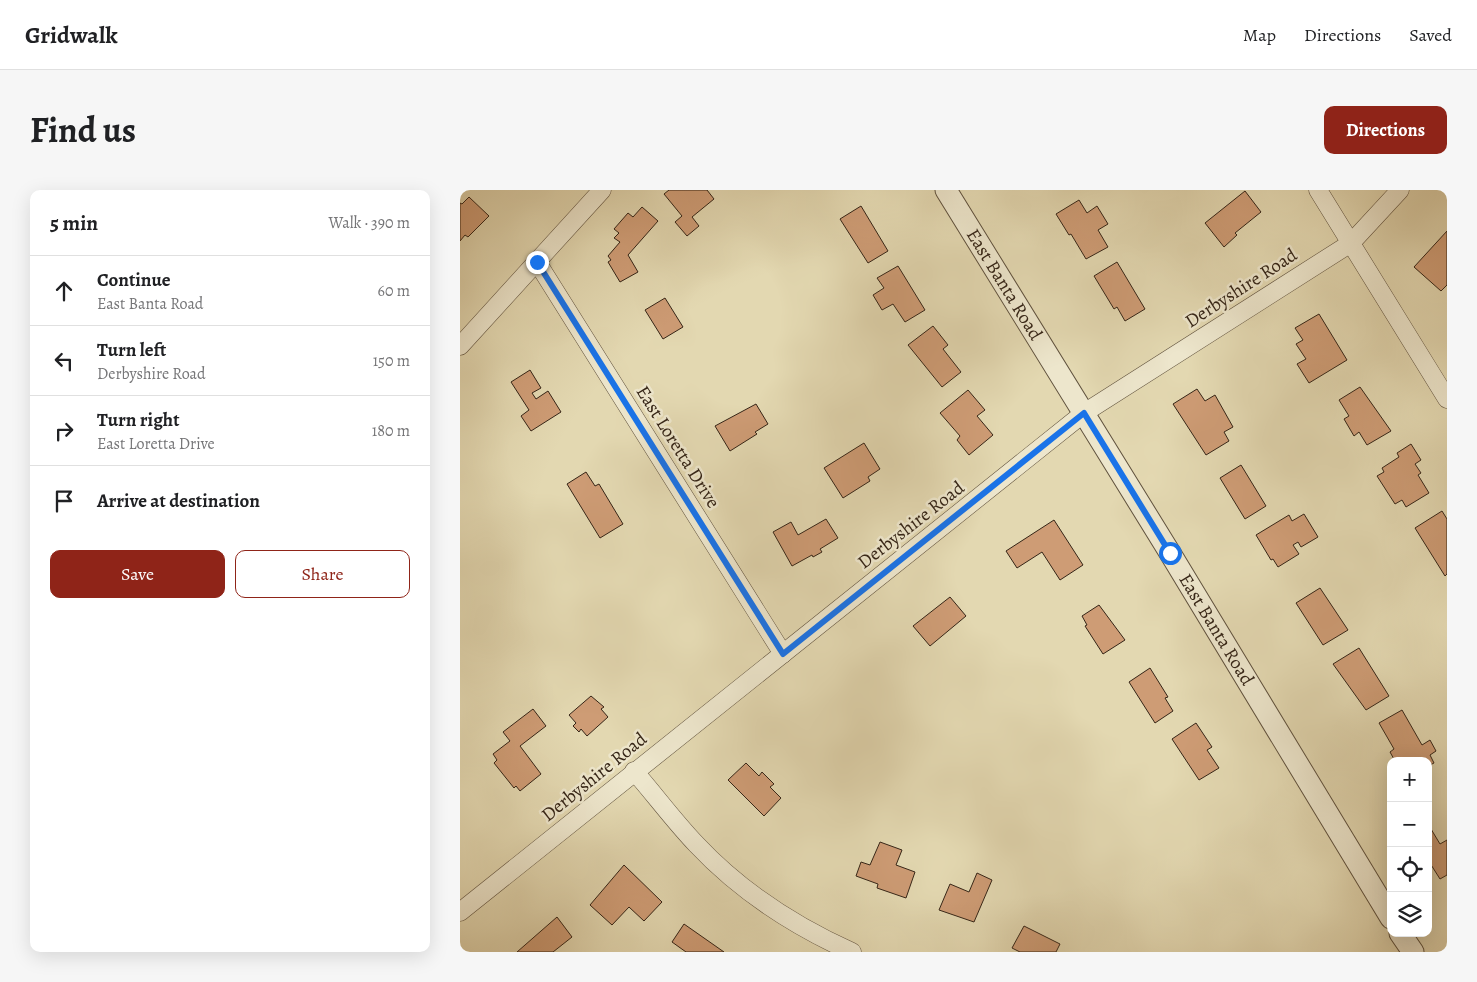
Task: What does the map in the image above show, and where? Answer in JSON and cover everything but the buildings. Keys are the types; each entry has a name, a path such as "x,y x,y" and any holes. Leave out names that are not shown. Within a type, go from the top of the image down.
{"street":[{"path":"460,346 602,190"},
{"name":"East Banta Road","path":"946,190 1387,911"},
{"path":"1318,190 1447,399"},
{"name":"Derbyshire Road","path":"460,912 1084,413 1351,243 1400,190"},
{"name":"East Loretta Drive","path":"537,262 783,654"},
{"path":"634,771 695,843 755,897 810,932 852,952"},
{"path":"1403,937 1413,952"}],"route":[{"path":"537,262 783,654 1084,413 1170,553"}]}
